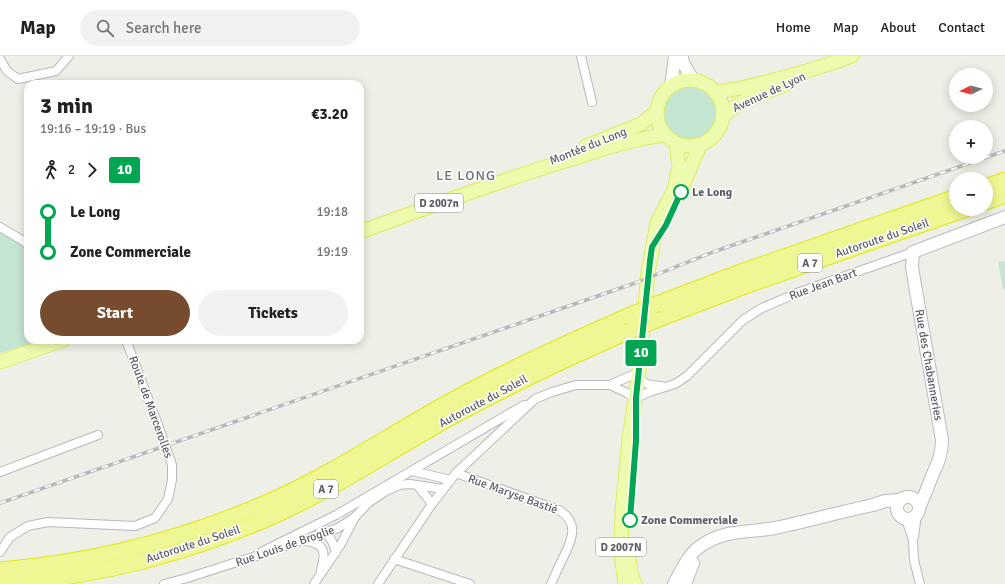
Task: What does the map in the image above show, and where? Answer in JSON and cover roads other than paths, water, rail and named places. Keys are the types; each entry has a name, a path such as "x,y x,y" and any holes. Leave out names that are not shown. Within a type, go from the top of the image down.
{"highway":[{"path":"993,184 1005,180"},
{"path":"993,199 1005,195"},
{"name":"Autoroute du Soleil","path":"0,570 86,558 150,545 220,522 289,492 322,475 450,402 515,368 628,316 738,273 949,199"},
{"name":"Autoroute du Soleil","path":"2,584 89,572 154,558 217,538 281,512 330,487 454,415 527,378 627,332 742,287 949,215"}],"main road":[{"name":"Avenue de Lyon","path":"715,92 746,87 816,69 852,56"},
{"name":"Avenue de Lyon","path":"724,116 729,110 737,105 789,83 816,69"},
{"path":"693,80 705,84 715,92 723,107 724,116 716,135 700,145 688,147 676,143 665,135 660,128 657,111 661,97 671,86 693,80"},
{"name":"Montée du Long","path":"516,176 641,124 657,111"},
{"name":"Montée du Long","path":"364,231 516,176 616,145 665,135"},
{"name":"D 2007N","path":"625,584 621,565 621,530 629,439 639,374 648,272 657,223 674,190 677,177 679,166 676,143"},
{"name":"D 2007N","path":"652,247 672,212 700,145"},
{"path":"0,362 52,344"},
{"name":"D 2007N","path":"636,398 635,448 629,530 631,573 636,584"}],"street":[{"path":"0,59 7,71 18,79 56,71 69,56"},
{"path":"581,56 592,102"},
{"path":"671,86 676,56"},
{"path":"682,56 683,63 693,80"},
{"name":"Rue Jean Bart","path":"636,398 664,386 675,384 687,376 743,320 762,308 797,293 913,252 1005,217"},
{"path":"0,227 24,242"},
{"name":"Rue des Chabanneries","path":"910,513 926,495 942,450 942,440 912,267 913,252"},
{"name":"Route de Marcerolles","path":"0,552 10,537 28,526 48,522 135,526 155,518 168,499 172,480 172,465 128,344"},
{"path":"257,556 259,553 336,515 535,400 552,392 576,385 610,385 639,374 643,382 647,384 664,386"},
{"path":"610,385 636,398"},
{"path":"378,584 432,504 456,473 535,400"},
{"path":"0,472 98,435"},
{"path":"412,471 451,480"},
{"name":"Rue Maryse Bastié","path":"456,473 559,510 566,514 573,529 572,538 551,584"},
{"name":"Rue des Chabanneries","path":"904,498 932,477"},
{"name":"Rue Louis de Broglie","path":"164,584 257,556 302,539 338,528 355,517 368,503 386,491 399,485 410,484 443,489"},
{"path":"418,486 432,504"},
{"path":"904,498 897,508 910,513"},
{"path":"674,584 688,558 701,546 719,535 773,528 873,505 885,500 904,498 916,500 910,513 910,526 913,540 914,560 920,584"},
{"path":"873,505 910,513"},
{"path":"320,576 324,558 323,549 326,526 336,515"},
{"path":"314,584 336,552 355,517"},
{"path":"308,529 325,533 333,542 336,552"},
{"path":"302,539 313,541 319,544 323,549"},
{"path":"685,584 694,558 701,546"},
{"path":"394,559 470,584"}],"railway":[{"path":"0,503 638,282 713,252 1005,151"}],"place":[{"name":"Le Long","path":"681,192"},
{"name":"Zone Commerciale","path":"630,520"}],"district":[{"name":"LE LONG","path":"466,175"}]}
